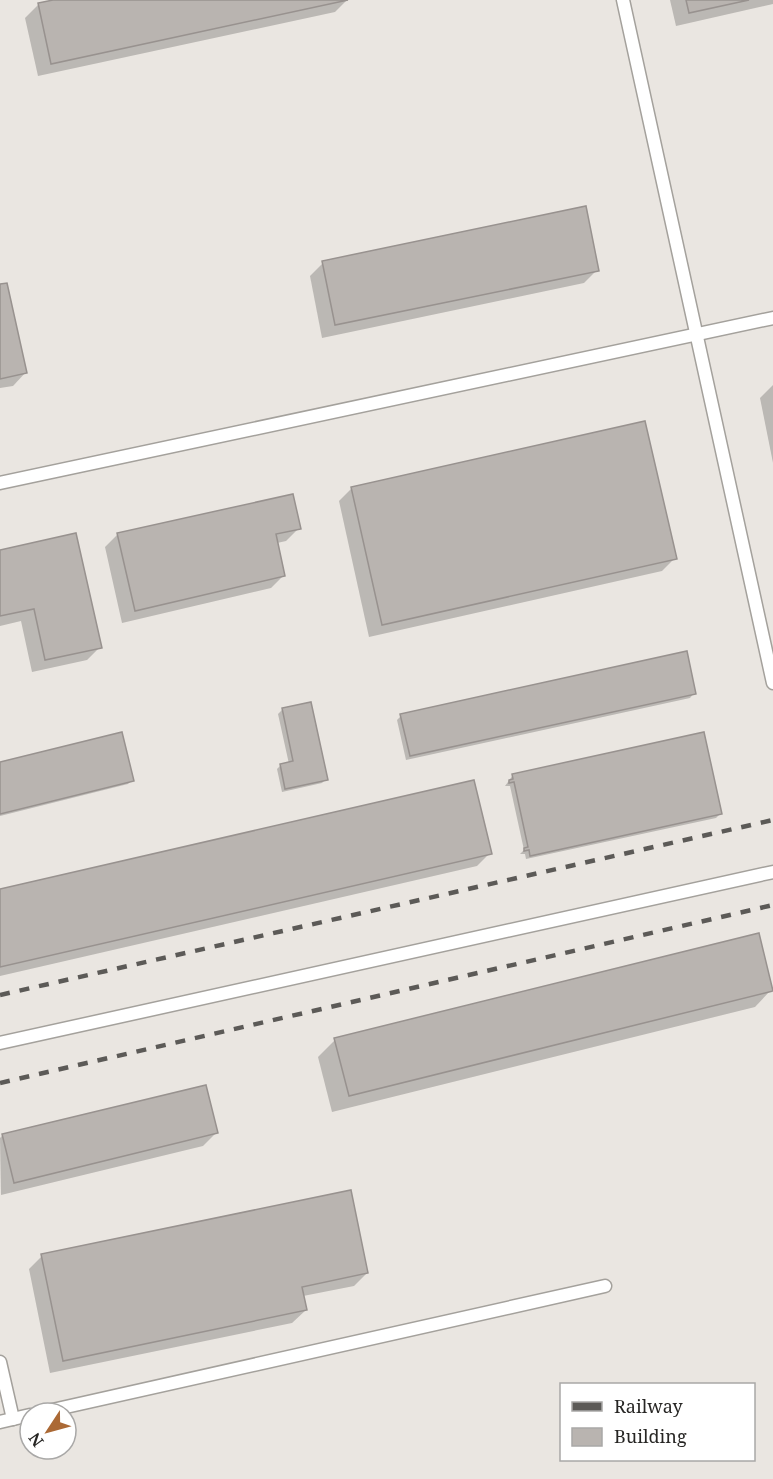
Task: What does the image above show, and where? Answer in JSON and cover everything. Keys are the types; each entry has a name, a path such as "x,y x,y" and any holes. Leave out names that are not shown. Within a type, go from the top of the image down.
{"lane":[{"path":"623,0 773,683"},
{"path":"0,483 773,318"},
{"path":"0,1043 773,872"},
{"path":"78,1404 604,1286"},
{"path":"0,1362 13,1419"},
{"path":"0,1422 18,1418"}],"building":[{"path":"53,0 348,0 51,64 38,3"},
{"path":"686,0 749,0 689,13"},
{"path":"586,206 599,271 335,325 322,261"},
{"path":"7,283 27,373 0,379 0,284"},
{"path":"645,421 677,559 382,625 351,487"},
{"path":"293,494 301,529 276,534 285,576 135,611 117,533"},
{"path":"76,533 102,648 45,660 34,609 0,616 0,550"},
{"path":"687,651 696,694 410,756 400,714"},
{"path":"311,702 328,780 285,789 280,764 293,761 282,708"},
{"path":"122,732 134,781 0,814 0,762"},
{"path":"704,732 722,814 530,856 529,850 524,851 524,848 528,847 514,782 509,783 509,780 513,779 512,774"},
{"path":"474,780 492,854 0,967 0,889"},
{"path":"759,933 773,991 349,1096 334,1038"},
{"path":"206,1085 218,1133 14,1183 2,1134"},
{"path":"351,1190 368,1273 302,1287 307,1310 63,1361 41,1254"}],"railway":[{"path":"0,995 773,820"},
{"path":"0,1083 773,905"}]}
